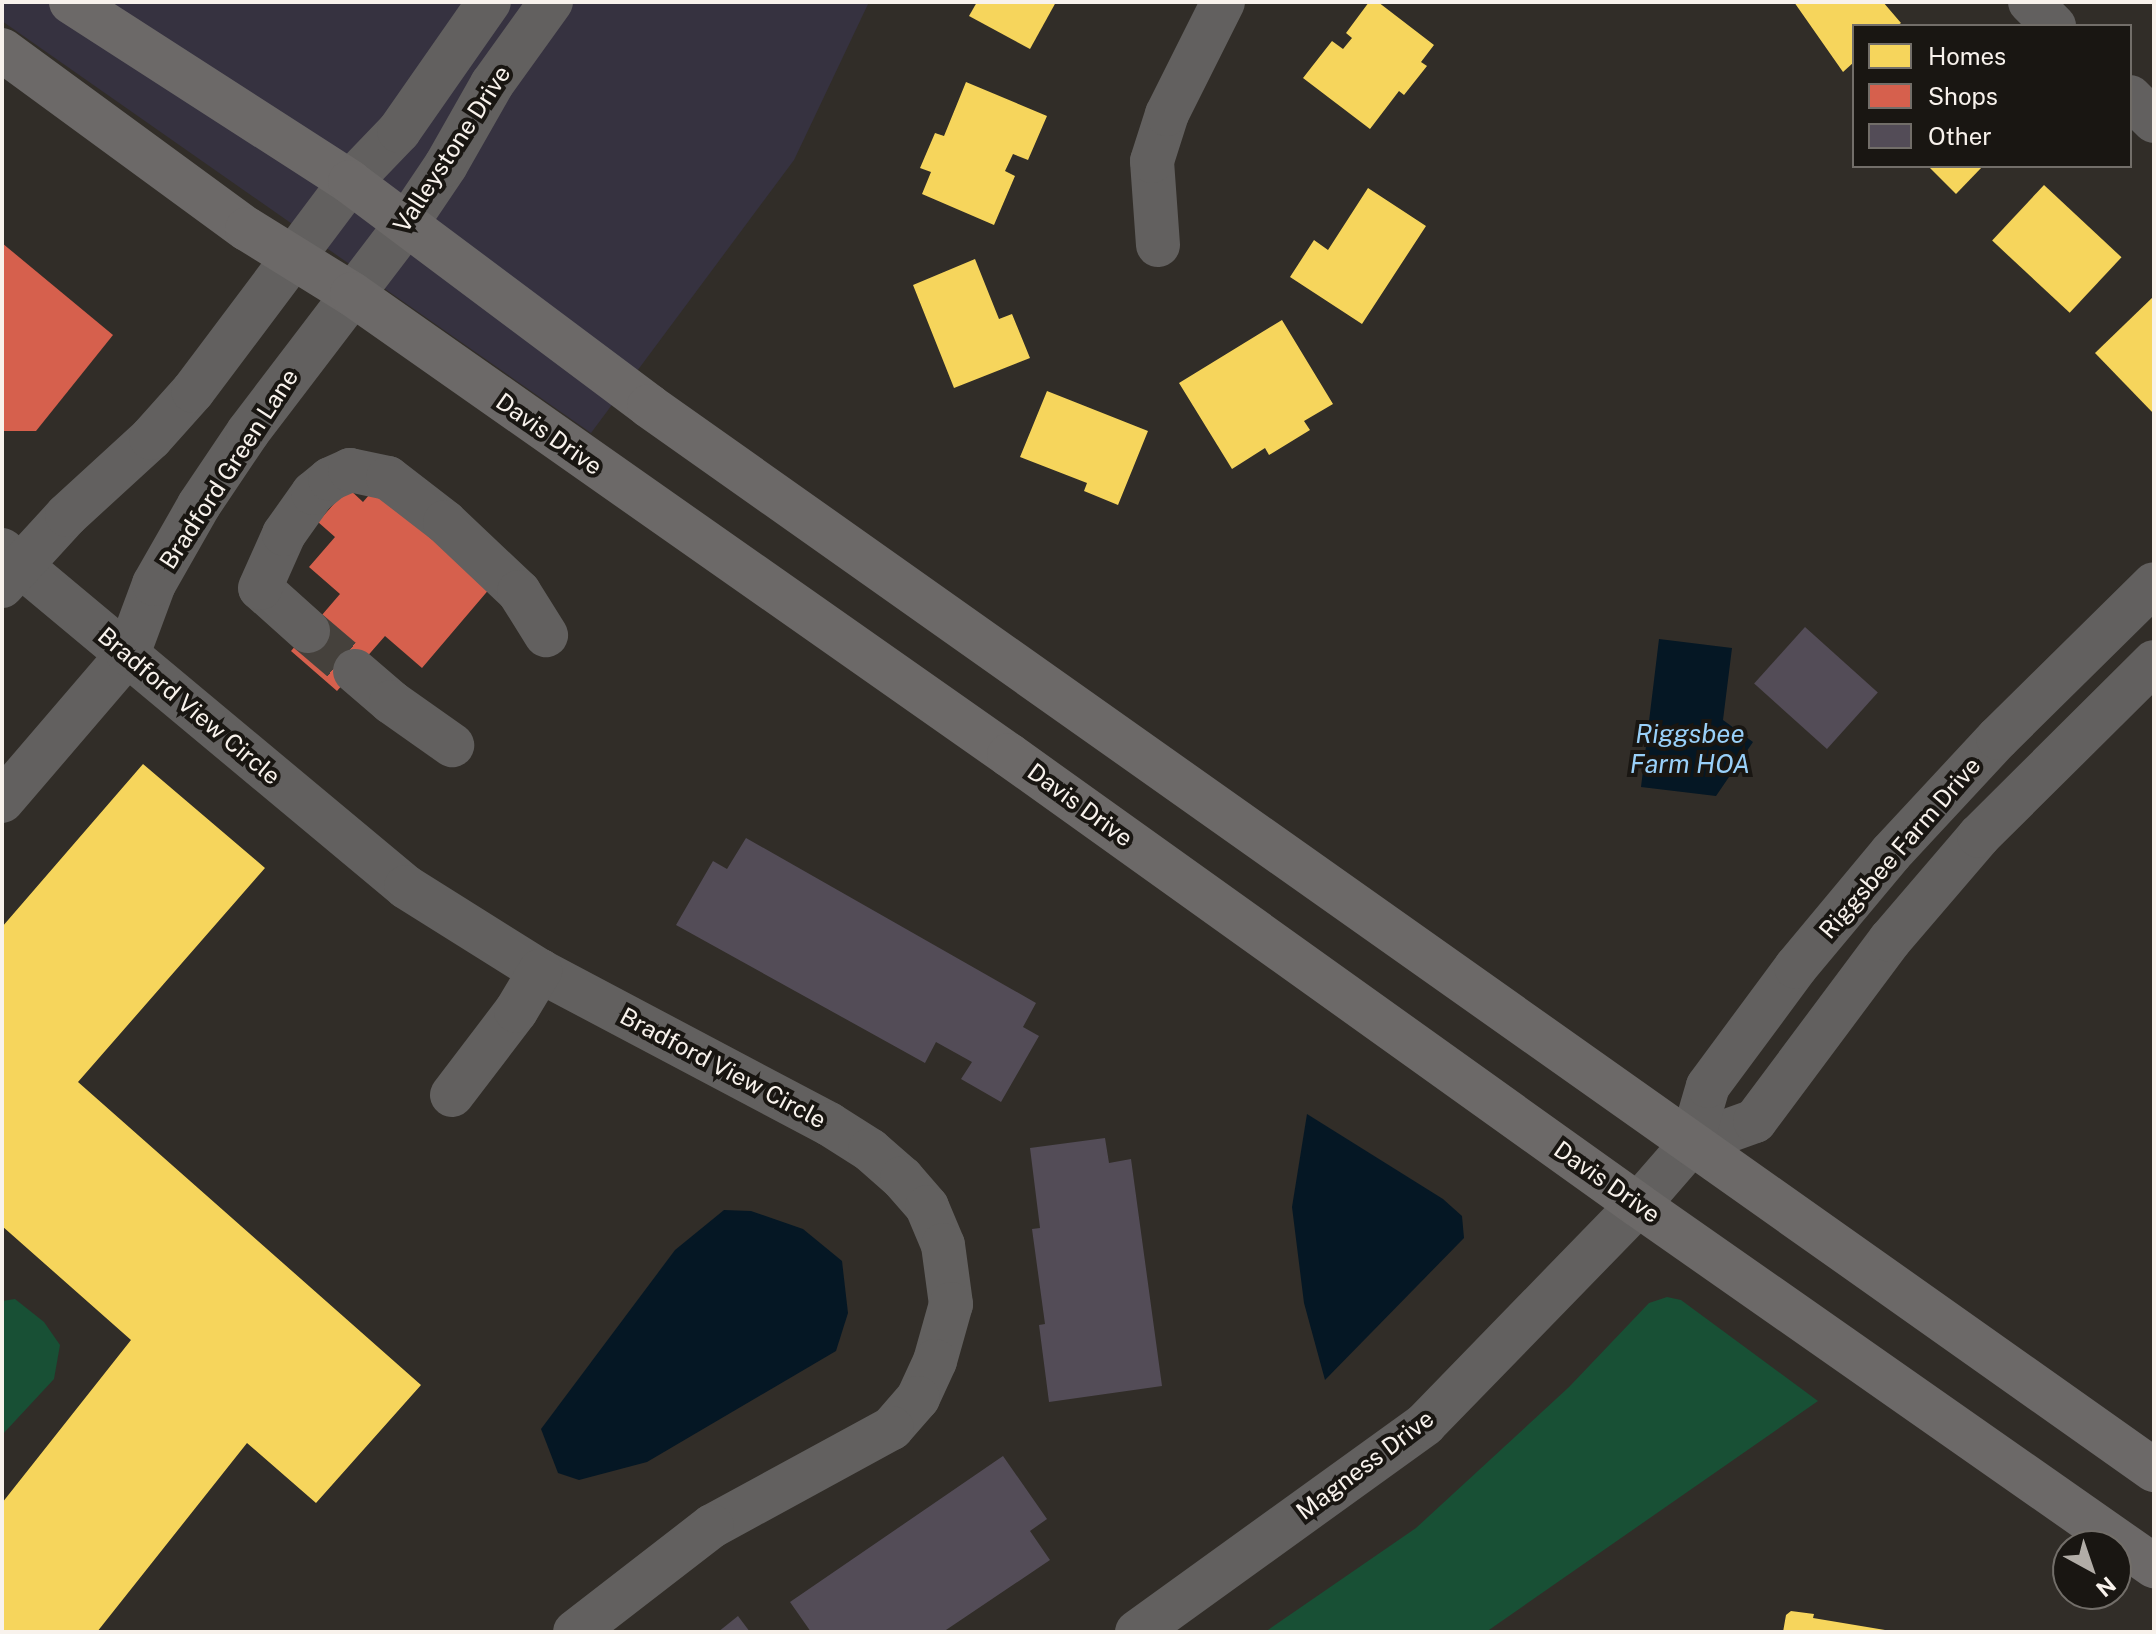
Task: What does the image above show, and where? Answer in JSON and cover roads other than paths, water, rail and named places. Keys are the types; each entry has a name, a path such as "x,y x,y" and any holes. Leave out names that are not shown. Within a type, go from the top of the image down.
{"main road":[{"path":"71,2 350,182 649,406 2154,1470"},
{"name":"Davis Drive","path":"2,50 292,260 352,294 1022,764 1638,1205 2154,1566"}],"street":[{"path":"8,567 151,438 193,391 350,182 399,131 489,2"},
{"name":"Valleystone Drive","path":"352,294 407,223 446,165 492,84 551,2"},
{"path":"1158,245 1152,161 1167,114 1223,2"},
{"path":"2030,2 2052,24"},
{"path":"2132,99 2154,121"},
{"name":"Bradford Green Lane","path":"2,801 128,654 154,584 199,505 248,432 352,294"},
{"path":"308,631 260,588 284,534 313,493 330,479 350,470 388,478 445,522 519,592 546,635"},
{"name":"Bradford View Circle","path":"8,567 128,654 406,887 540,971 829,1124 870,1150 902,1178 927,1207 943,1245 951,1304 935,1361 918,1398 892,1428 712,1526 575,1632"},
{"name":"Riggsbee Farm Drive","path":"1638,1205 1691,1144 1708,1086 1806,956 1891,853 1998,738 2154,584"},
{"name":"Riggsbee Farm Drive","path":"1691,1144 1755,1121 1900,928 1979,836 2154,662"},
{"path":"355,671 391,702 452,745"},
{"path":"452,1095 516,1011 540,971"},
{"name":"Magness Drive","path":"1137,1632 1425,1424 1638,1205"}],"water":[{"name":"Riggsbee Farm HOA","path":"1659,639 1732,648 1723,720 1753,742 1716,796 1641,787"},
{"path":"1307,1114 1443,1199 1462,1216 1464,1238 1325,1380 1304,1303 1292,1207"},
{"path":"724,1210 751,1211 803,1229 842,1261 848,1313 836,1351 647,1462 579,1480 558,1473 541,1429 675,1250"}],"tunnel":[{"path":"308,631 355,671"}]}
